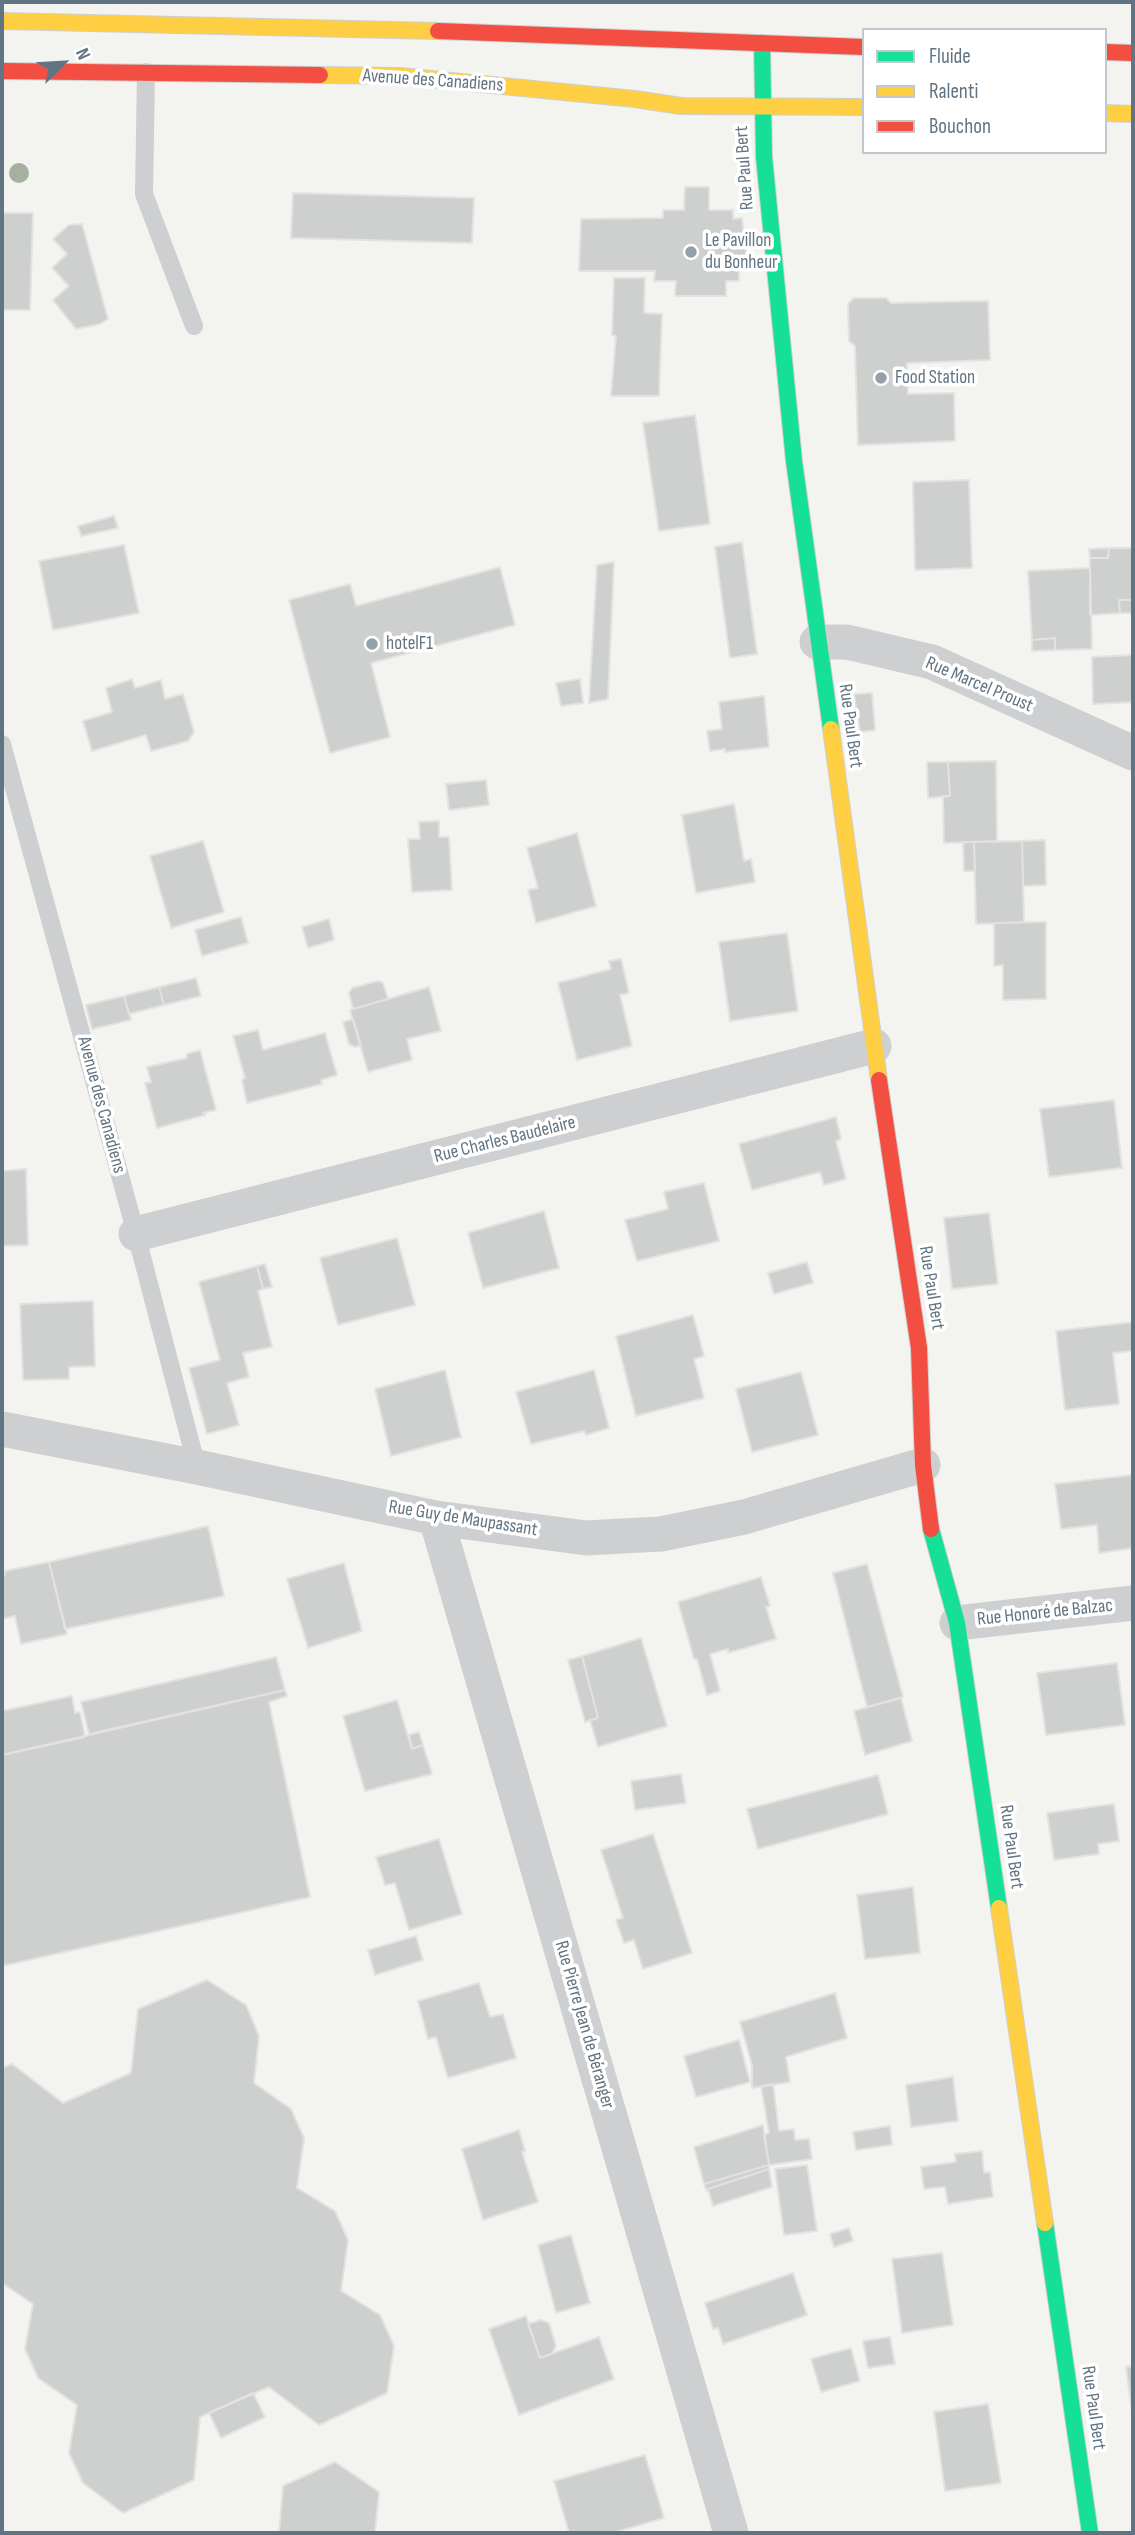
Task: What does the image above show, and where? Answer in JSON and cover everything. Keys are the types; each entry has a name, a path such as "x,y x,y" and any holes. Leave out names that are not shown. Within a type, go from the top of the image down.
{"street":[{"path":"2,21 526,33 862,47"},
{"name":"Rue Paul Bert","path":"762,43 764,157 794,461 817,642 919,1348 923,1465 929,1522 957,1623 1090,2533"},
{"path":"1107,52 1133,53"},
{"name":"Avenue des Canadiens","path":"2,71 400,76 621,97 681,106 862,107"},
{"path":"1107,113 1133,114"},
{"name":"Rue Marcel Proust","path":"817,642 847,642 932,662 1133,752"},
{"name":"Rue Charles Baudelaire","path":"136,1234 874,1046"},
{"name":"Rue Guy de Maupassant","path":"2,1429 436,1518 586,1538 661,1534 744,1517 923,1465"},
{"name":"Rue Pierre Jean de Béranger","path":"436,1518 731,2533"},
{"name":"Rue Honoré de Balzac","path":"957,1623 1133,1603"}],"lane":[{"path":"146,72 144,194 194,326"},
{"name":"Avenue des Canadiens","path":"2,744 197,1467"}],"building":[{"path":"685,187 709,187 709,210 733,210 733,219 742,218 748,269 739,269 739,281 726,281 726,296 675,296 676,281 654,281 655,271 579,271 581,219 663,218 663,210 684,210"},
{"path":"293,193 474,198 472,243 291,238"},
{"path":"2,213 33,213 30,310 2,310"},
{"path":"82,224 108,319 100,324 76,329 53,300 69,286 52,268 67,254 53,239 69,225"},
{"path":"614,278 645,278 644,313 662,314 659,396 611,396 616,336 612,335"},
{"name":"Food Station","path":"854,298 886,298 891,303 988,301 990,360 907,363 908,394 954,393 955,441 858,445 855,346 849,341 848,304"},
{"path":"695,415 710,524 659,531 643,423"},
{"path":"969,480 972,568 915,570 913,482"},
{"path":"114,516 118,528 81,536 78,526"},
{"path":"742,542 757,654 730,658 715,547"},
{"path":"124,545 139,613 53,630 39,561"},
{"path":"1109,548 1133,548 1133,600 1119,600 1120,613 1090,615 1090,558 1108,558"},
{"path":"1109,548 1108,558 1090,558 1089,549"},
{"path":"614,562 608,699 589,703 597,565"},
{"name":"hotelF1","path":"500,567 515,625 371,663 390,737 330,753 289,600 350,584 356,606"},
{"path":"1090,568 1092,649 1055,650 1055,638 1032,640 1028,571"},
{"path":"1119,600 1133,600 1133,613 1120,613"},
{"path":"1055,638 1055,650 1032,651 1032,640"},
{"path":"1133,655 1133,702 1093,704 1092,657"},
{"path":"132,679 135,688 161,680 165,699 183,694 194,732 188,741 151,751 146,735 92,751 83,721 112,712 106,688"},
{"path":"580,679 583,703 561,706 556,683"},
{"path":"872,693 875,730 860,732 854,694"},
{"path":"764,696 769,747 710,751 707,731 722,729 719,702"},
{"path":"996,761 997,841 944,843 943,796 950,796 948,762"},
{"path":"927,762 948,762 950,796 928,798"},
{"path":"486,780 489,805 449,810 446,784"},
{"path":"734,804 744,861 751,859 755,882 696,893 682,815"},
{"path":"439,821 439,837 449,837 452,890 412,892 408,839 420,839 419,822"},
{"path":"577,833 596,906 536,923 528,890 538,888 527,848"},
{"path":"1045,840 1046,885 1023,886 1022,841"},
{"path":"203,841 224,912 171,928 150,856"},
{"path":"1022,841 1024,922 976,924 974,842"},
{"path":"963,842 974,842 975,871 964,871"},
{"path":"241,917 248,943 202,956 195,930"},
{"path":"329,919 334,940 308,948 302,927"},
{"path":"1046,922 1046,999 1003,1000 1003,965 994,966 994,923"},
{"path":"787,933 798,1011 730,1021 719,942"},
{"path":"621,959 629,993 620,995 632,1046 577,1060 558,983 611,969 609,961"},
{"path":"196,978 201,996 164,1005 159,987"},
{"path":"378,981 383,983 388,999 353,1009 349,993 352,988"},
{"path":"159,987 164,1005 129,1014 124,996"},
{"path":"429,987 441,1031 407,1039 412,1060 368,1072 350,1010"},
{"path":"124,996 131,1020 92,1029 86,1005"},
{"path":"353,1019 361,1045 355,1047 349,1044 343,1022"},
{"path":"258,1030 263,1050 325,1033 337,1075 321,1080 322,1084 247,1103 242,1080 245,1078 233,1036"},
{"path":"200,1050 216,1110 157,1128 145,1083 151,1082 147,1067 187,1058 187,1054"},
{"path":"1114,1100 1122,1168 1049,1177 1040,1109"},
{"path":"836,1117 841,1139 836,1141 846,1179 824,1185 820,1172 752,1190 739,1144"},
{"path":"26,1169 28,1245 2,1246 2,1171"},
{"path":"704,1183 719,1241 637,1261 625,1220 668,1209 664,1192"},
{"path":"544,1211 559,1268 483,1288 468,1233"},
{"path":"989,1213 998,1284 952,1289 944,1218"},
{"path":"397,1238 415,1305 338,1325 320,1258"},
{"path":"807,1262 813,1283 774,1294 768,1273"},
{"path":"265,1264 272,1287 263,1289 257,1266"},
{"path":"257,1266 263,1289 258,1291 272,1347 243,1353 249,1377 227,1383 239,1425 207,1434 189,1368 220,1360 199,1282"},
{"path":"93,1301 95,1366 69,1367 69,1379 23,1380 20,1304"},
{"path":"693,1315 704,1356 694,1359 704,1398 636,1416 616,1336"},
{"path":"1133,1322 1133,1351 1113,1353 1119,1404 1065,1410 1056,1331"},
{"path":"445,1370 461,1437 391,1456 375,1389"},
{"path":"594,1370 609,1428 586,1435 584,1431 531,1444 516,1392"},
{"path":"801,1372 818,1435 752,1452 736,1389"},
{"path":"1133,1475 1133,1548 1099,1553 1097,1525 1061,1529 1055,1484"},
{"path":"208,1526 224,1596 65,1629 49,1562"},
{"path":"49,1562 67,1634 21,1644 15,1616 2,1619 2,1576 5,1571"},
{"path":"344,1563 362,1631 308,1648 287,1579"},
{"path":"867,1564 903,1697 867,1707 833,1573"},
{"path":"761,1577 770,1606 766,1607 776,1639 728,1653 728,1649 710,1654 720,1691 707,1695 678,1602"},
{"path":"641,1638 667,1726 598,1747 590,1720 598,1718 582,1656"},
{"path":"582,1656 598,1718 585,1722 568,1660"},
{"path":"276,1657 285,1690 89,1734 81,1702"},
{"path":"1117,1663 1125,1725 1046,1735 1037,1673"},
{"path":"285,1690 287,1696 269,1702 310,1897 2,1966 2,1755"},
{"path":"72,1696 75,1713 80,1712 85,1737 2,1755 2,1711"},
{"path":"901,1698 912,1741 865,1755 854,1711"},
{"path":"397,1700 412,1749 423,1745 432,1774 365,1791 343,1716"},
{"path":"419,1732 423,1745 412,1749 409,1735"},
{"path":"681,1774 686,1803 635,1810 631,1781"},
{"path":"878,1775 888,1814 758,1849 747,1809"},
{"path":"1114,1804 1119,1841 1098,1844 1099,1854 1054,1860 1047,1813"},
{"path":"653,1834 692,1953 643,1969 634,1940 624,1943 616,1920 623,1918 601,1850"},
{"path":"439,1839 462,1914 409,1930 395,1883 385,1885 376,1857"},
{"path":"913,1887 920,1953 865,1959 857,1895"},
{"path":"416,1936 423,1960 375,1975 368,1950"},
{"path":"207,1980 246,2005 259,2036 254,2083 291,2109 304,2138 297,2188 335,2211 348,2240 341,2291 380,2315 394,2346 387,2393 319,2425 269,2387 200,2417 194,2480 123,2513 83,2483 69,2453 77,2405 38,2378 25,2349 33,2304 2,2283 2,2068 12,2064 63,2103 131,2073 138,2009"},
{"path":"479,1983 490,2017 503,2014 516,2058 448,2078 436,2037 428,2039 418,2001"},
{"path":"835,1993 847,2038 786,2057 790,2082 752,2088 752,2065 740,2022"},
{"path":"739,2040 750,2082 696,2097 684,2056"},
{"path":"953,2077 958,2121 911,2127 906,2085"},
{"path":"773,2084 779,2131 794,2129 795,2140 809,2139 812,2159 769,2165 764,2135 769,2133 761,2086"},
{"path":"763,2125 769,2165 704,2184 694,2147"},
{"path":"890,2126 892,2145 856,2150 853,2132"},
{"path":"519,2130 525,2151 522,2152 538,2202 483,2220 462,2149"},
{"path":"982,2151 984,2173 990,2172 993,2197 948,2204 945,2187 924,2189 921,2167 956,2162 955,2154"},
{"path":"769,2165 769,2169 707,2191 704,2184"},
{"path":"807,2165 817,2231 784,2235 775,2169"},
{"path":"769,2169 772,2187 713,2206 708,2189"},
{"path":"849,2228 853,2241 834,2247 830,2234"},
{"path":"571,2235 590,2303 556,2313 538,2245"},
{"path":"942,2253 953,2325 902,2333 892,2259"},
{"path":"793,2273 807,2315 723,2344 718,2328 713,2329 705,2303"},
{"path":"526,2316 540,2358 599,2337 614,2379 519,2415 489,2329"},
{"path":"541,2320 549,2323 556,2346 552,2354 540,2358 528,2324"},
{"path":"890,2337 895,2364 868,2368 863,2341"},
{"path":"851,2348 860,2381 821,2392 811,2359"},
{"path":"1133,2366 1133,2420 1126,2367"},
{"path":"253,2393 265,2417 221,2438 209,2413"},
{"path":"988,2404 1001,2483 945,2491 934,2412"},
{"path":"645,2455 664,2518 612,2533 569,2533 554,2481"},
{"path":"335,2462 379,2492 375,2533 279,2533 283,2486"}],"traffic: fast":[{"path":"762,43 764,157 794,461 831,729"},
{"path":"931,1529 957,1623 999,1908"},
{"path":"1045,2223 1090,2533"}],"traffic: slow":[{"path":"2,21 438,31"},
{"path":"320,75 400,76 681,106 862,107"},
{"path":"1107,113 1133,114"},
{"path":"831,729 879,1080"},
{"path":"999,1908 1045,2223"}],"traffic: jam":[{"path":"438,31 862,47"},
{"path":"1107,52 1133,53"},
{"path":"2,71 320,75"},
{"path":"879,1080 919,1348 923,1465 931,1529"}],"place":[{"name":"Le Pavillon du Bonheur","path":"691,252"},
{"name":"Food Station","path":"881,378"},
{"name":"hotelF1","path":"372,644"}]}
